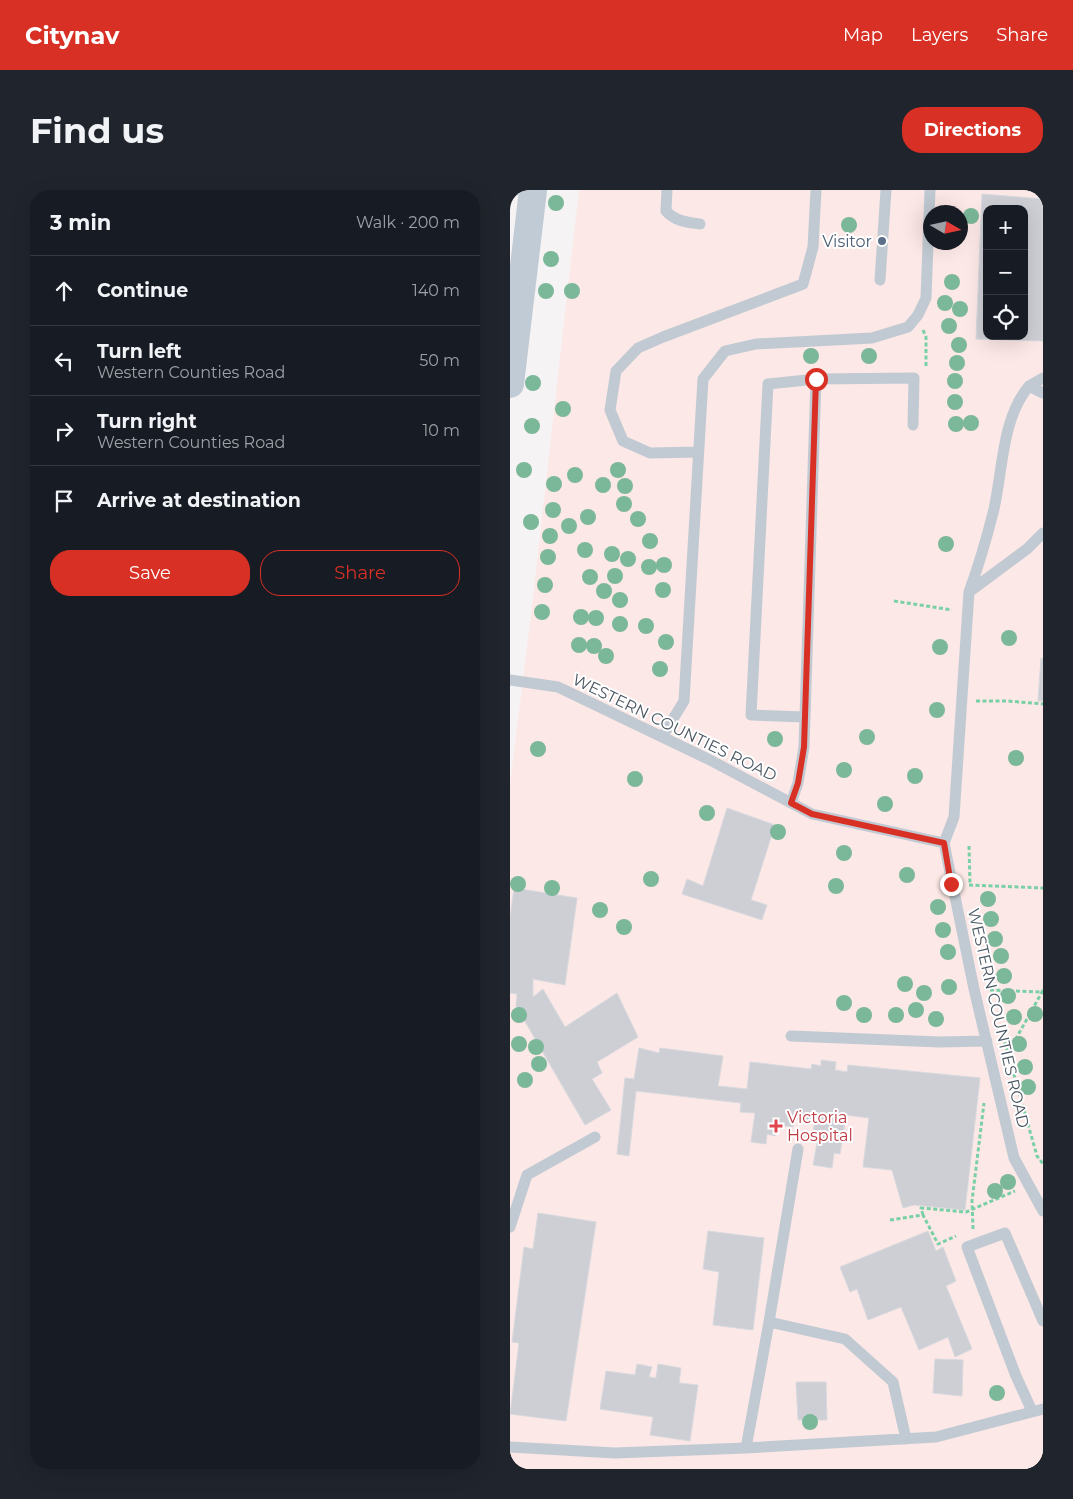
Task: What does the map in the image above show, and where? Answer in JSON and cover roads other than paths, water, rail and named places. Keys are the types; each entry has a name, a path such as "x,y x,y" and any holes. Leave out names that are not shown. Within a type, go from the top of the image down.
{"main road":[{"path":"510,384 533,190"}],"lane":[{"path":"667,190 666,211 681,221 700,224"},
{"path":"698,452 650,453 623,441 610,410 616,371 638,348 804,284 813,247 816,190"},
{"path":"880,280 886,190"},
{"path":"662,737 684,701 703,379 725,351 756,344 872,338 908,327 918,315 926,298 930,190"},
{"path":"805,717 751,715 768,384 816,379 914,378 913,425"},
{"path":"944,843 954,817 969,592 981,560 994,508 1010,422 1020,396 1029,386 1043,378"},
{"path":"791,803 800,774 804,747 816,379"},
{"path":"1029,386 1043,393"},
{"path":"969,592 1043,534"},
{"name":"WESTERN COUNTIES ROAD","path":"510,680 558,687 708,759 812,814 944,843 974,989 1014,1158 1043,1211"},
{"path":"791,1036 940,1042 987,1041"},
{"path":"510,1227 527,1176 594,1137"},
{"path":"746,1448 798,1149"},
{"path":"510,1447 615,1453 746,1448 936,1437 1038,1410 1016,1376 967,1247 1005,1232 1043,1321"},
{"path":"769,1322 845,1340 893,1382 906,1438"}],"place":[{"name":"Visitor","path":"882,241"},
{"name":"Victoria Hospital","path":"776,1126"}]}
